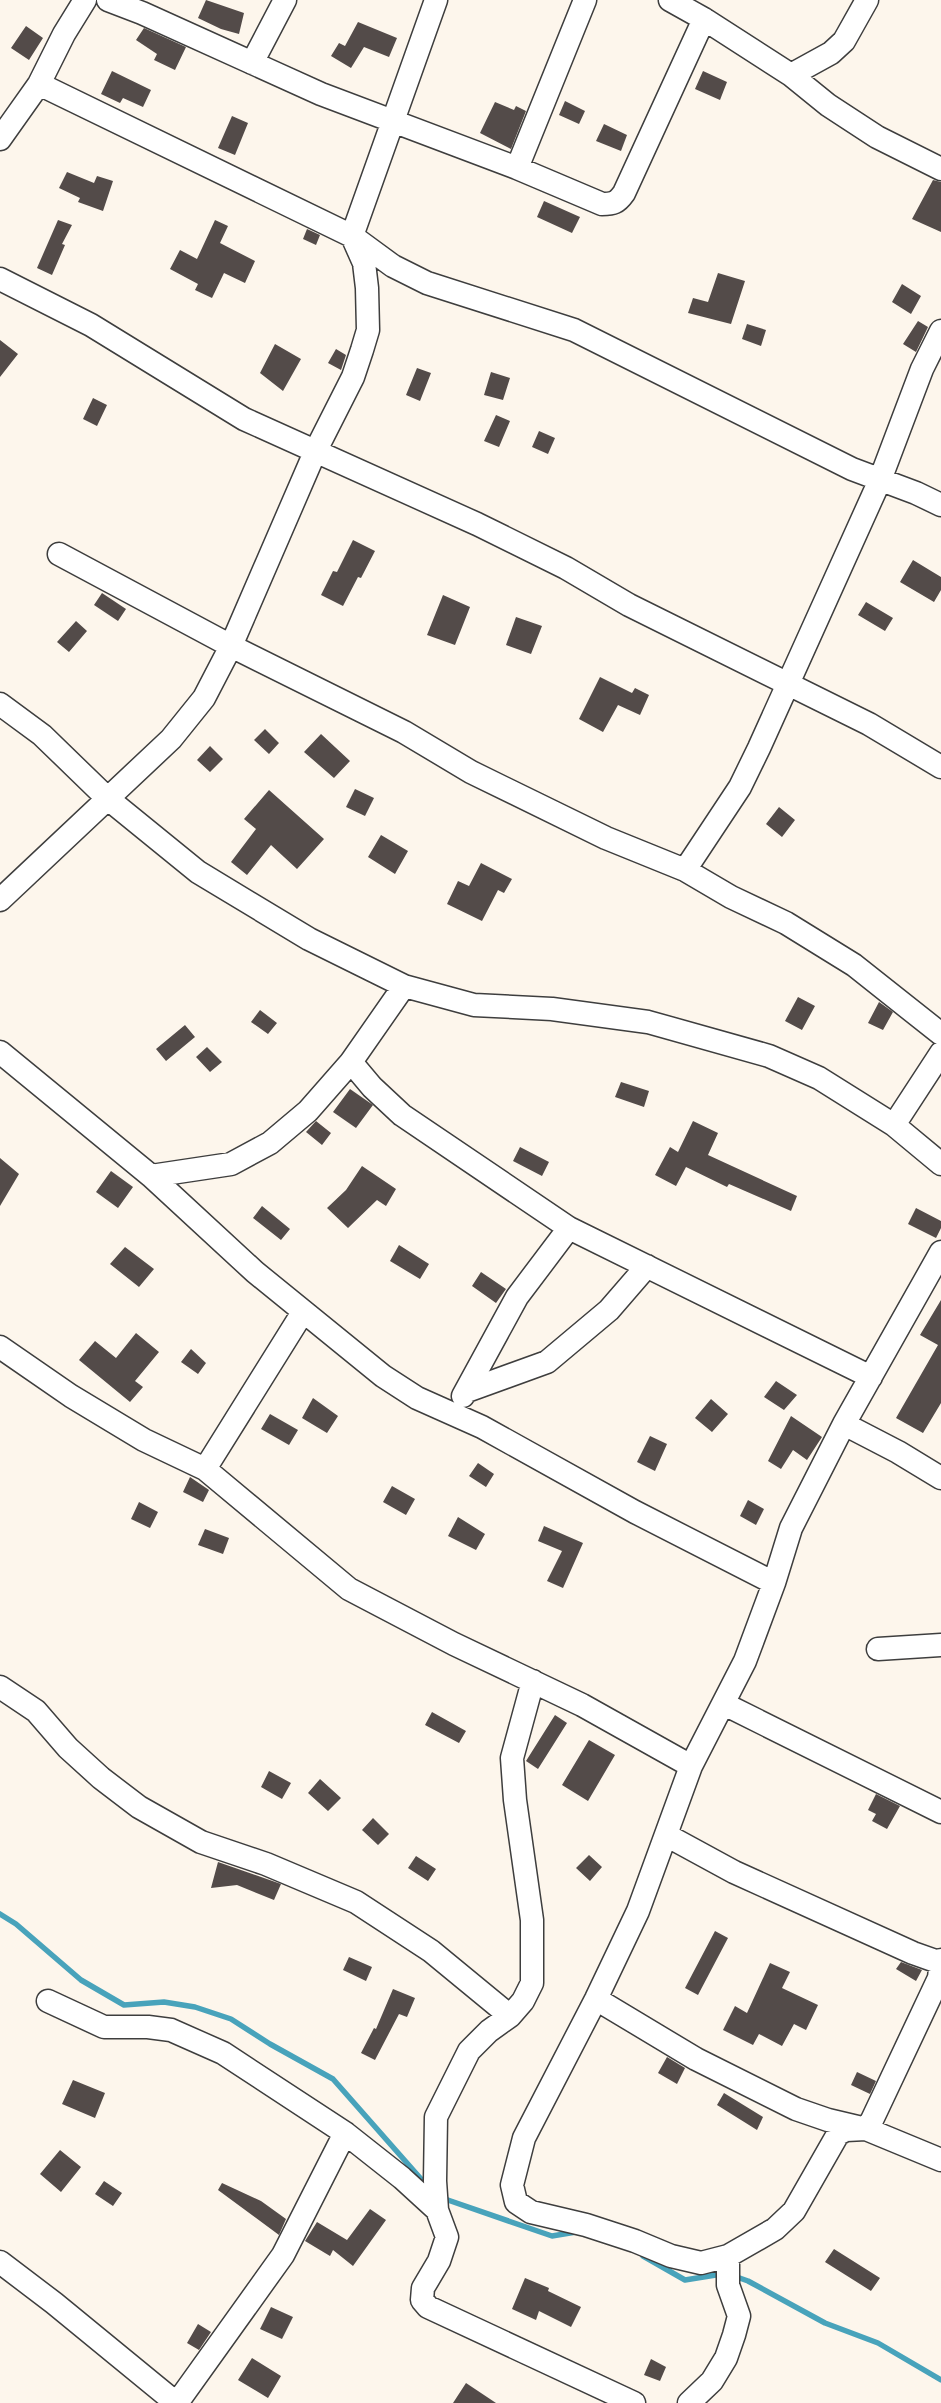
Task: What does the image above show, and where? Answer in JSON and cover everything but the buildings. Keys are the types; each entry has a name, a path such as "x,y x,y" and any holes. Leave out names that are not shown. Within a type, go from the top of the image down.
{"street":[{"path":"0,139 40,84 64,34 85,0"},
{"path":"108,0 142,13 321,94 517,168 602,204 612,204 619,201 704,19"},
{"path":"252,63 285,0"},
{"path":"0,900 171,739 204,698 230,646 315,452 353,377 368,330 367,288 364,263 352,236 436,0"},
{"path":"517,168 585,0"},
{"path":"670,0 704,19 791,75 828,105 877,137 939,164"},
{"path":"791,75 831,53 844,41 867,0"},
{"path":"40,84 352,236 393,266 427,283 574,330 852,469 916,493 941,505"},
{"path":"0,279 91,325 244,419 477,524 566,568 629,605 869,724 941,767"},
{"path":"684,870 740,787 880,480 922,369 941,331"},
{"path":"60,554 230,646 396,728 471,772 564,819 684,870 786,924 854,965 941,1034"},
{"path":"0,704 42,736 107,798 198,872 309,939 404,986 474,1005 552,1009 648,1022 769,1056 819,1078 894,1125 941,1164"},
{"path":"151,1176 231,1164 270,1143 308,1111 351,1062 404,986"},
{"path":"0,1052 151,1176 255,1272 383,1376 417,1398 448,1414 482,1427 635,1512 774,1583"},
{"path":"894,1125 935,1059 941,1053"},
{"path":"351,1062 372,1086 402,1114 569,1228 871,1376"},
{"path":"448,1414 467,1391 517,1298 569,1228"},
{"path":"866,2129 846,2130 838,2134 794,2211 774,2229 728,2256 701,2263 671,2256 613,2233 531,2212 516,2202 512,2185 524,2138 596,1998 638,1911 691,1766 745,1661 774,1583 791,1528 844,1424 941,1252"},
{"path":"467,1391 548,1362 609,1310 647,1266"},
{"path":"205,1469 303,1312"},
{"path":"0,1347 71,1396 144,1440 205,1469 349,1589 454,1644 582,1705 691,1766"},
{"path":"844,1424 898,1452 941,1478"},
{"path":"878,1649 941,1645"},
{"path":"533,1681 512,1758 515,1800 532,1920 534,1968 532,1984 523,2001 510,2016 489,2031 469,2051 436,2116 434,2173 437,2210 447,2237 439,2261 423,2288 422,2300 428,2307 634,2403"},
{"path":"0,1687 36,1711 68,1748 100,1778 139,1807 201,1842 266,1864 356,1902 431,1951 510,2016"},
{"path":"724,1704 941,1812"},
{"path":"666,1835 734,1872 912,1953 941,1962 939,1978 866,2129"},
{"path":"596,1998 696,2058 796,2109 828,2120 866,2129 941,2160"},
{"path":"48,2001 104,2026 148,2027 171,2030 223,2053 345,2133 402,2178 437,2210"},
{"path":"0,2262 54,2303 177,2403 283,2255 345,2133"},
{"path":"689,2403 712,2381 726,2358 734,2335 739,2316 728,2285 728,2256"}],"waterway":[{"path":"0,1914 16,1924 81,1980 124,2005 164,2002 195,2007 231,2019 270,2044 333,2079 429,2188"},
{"path":"442,2198 552,2236 576,2232"},
{"path":"643,2256 685,2280 722,2274"},
{"path":"734,2276 748,2281 825,2323 878,2343 941,2380"}]}
